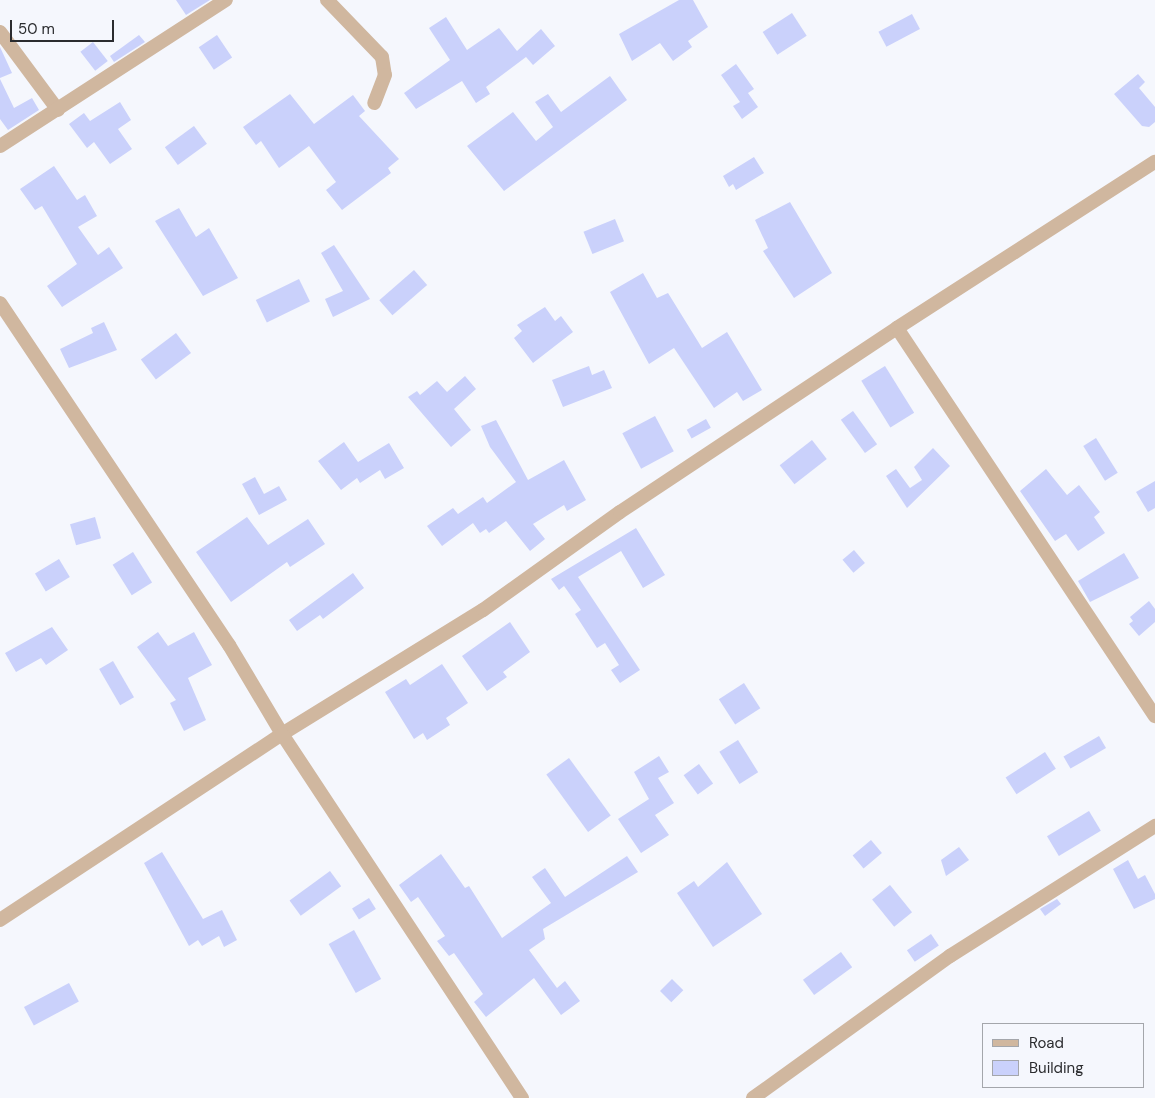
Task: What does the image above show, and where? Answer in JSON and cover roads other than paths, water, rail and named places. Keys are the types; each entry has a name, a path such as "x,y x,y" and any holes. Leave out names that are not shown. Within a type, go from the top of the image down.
{"street":[{"path":"0,146 226,0"},
{"path":"327,0 382,57 385,75 374,103"},
{"path":"0,32 58,110"},
{"path":"0,920 282,734 483,610 620,512 897,328 1155,162"},
{"path":"0,302 229,645 282,734 522,1098"},
{"path":"897,328 1155,716"},
{"path":"753,1098 950,956 1155,826"}]}
